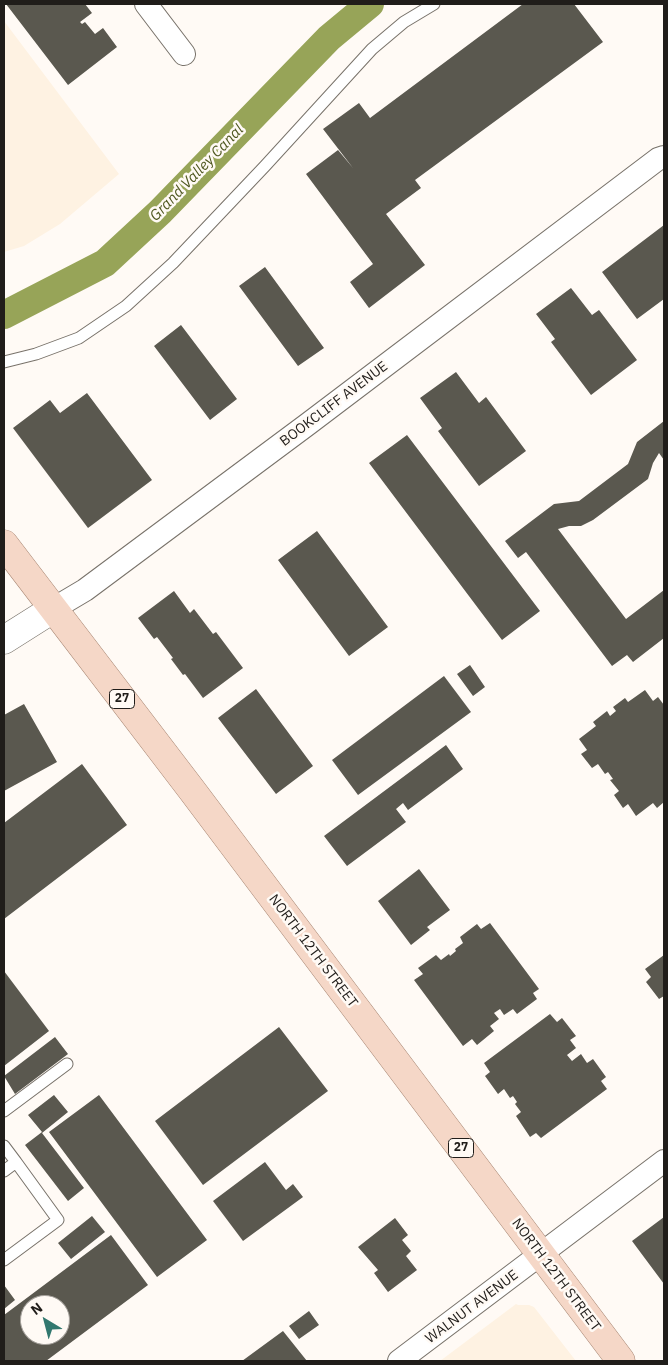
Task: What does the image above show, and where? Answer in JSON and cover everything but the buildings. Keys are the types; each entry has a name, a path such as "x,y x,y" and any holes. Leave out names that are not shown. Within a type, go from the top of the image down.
{"main road":[{"name":"NORTH 12TH STREET","path":"4,544 203,804 620,1361"}],"street":[{"path":"146,4 184,54"},
{"name":"BOOKCLIFF AVENUE","path":"4,640 85,590 661,158"},
{"name":"WALNUT AVENUE","path":"399,1361 664,1161"}],"lane":[{"path":"4,362 36,354 79,338 126,306 173,264 266,166 372,49 404,22 434,4"},
{"path":"4,1111 67,1064"},
{"path":"4,1146 58,1220 4,1260"},
{"path":"4,1171 16,1162"}],"shaded area":[{"path":"4,21 119,174 60,224 24,246 4,252"},
{"path":"516,1304 534,1307 576,1361 440,1361"}],"waterway":[{"name":"Grand Valley Canal","path":"4,315 105,263 160,212 329,38 370,4"}]}
